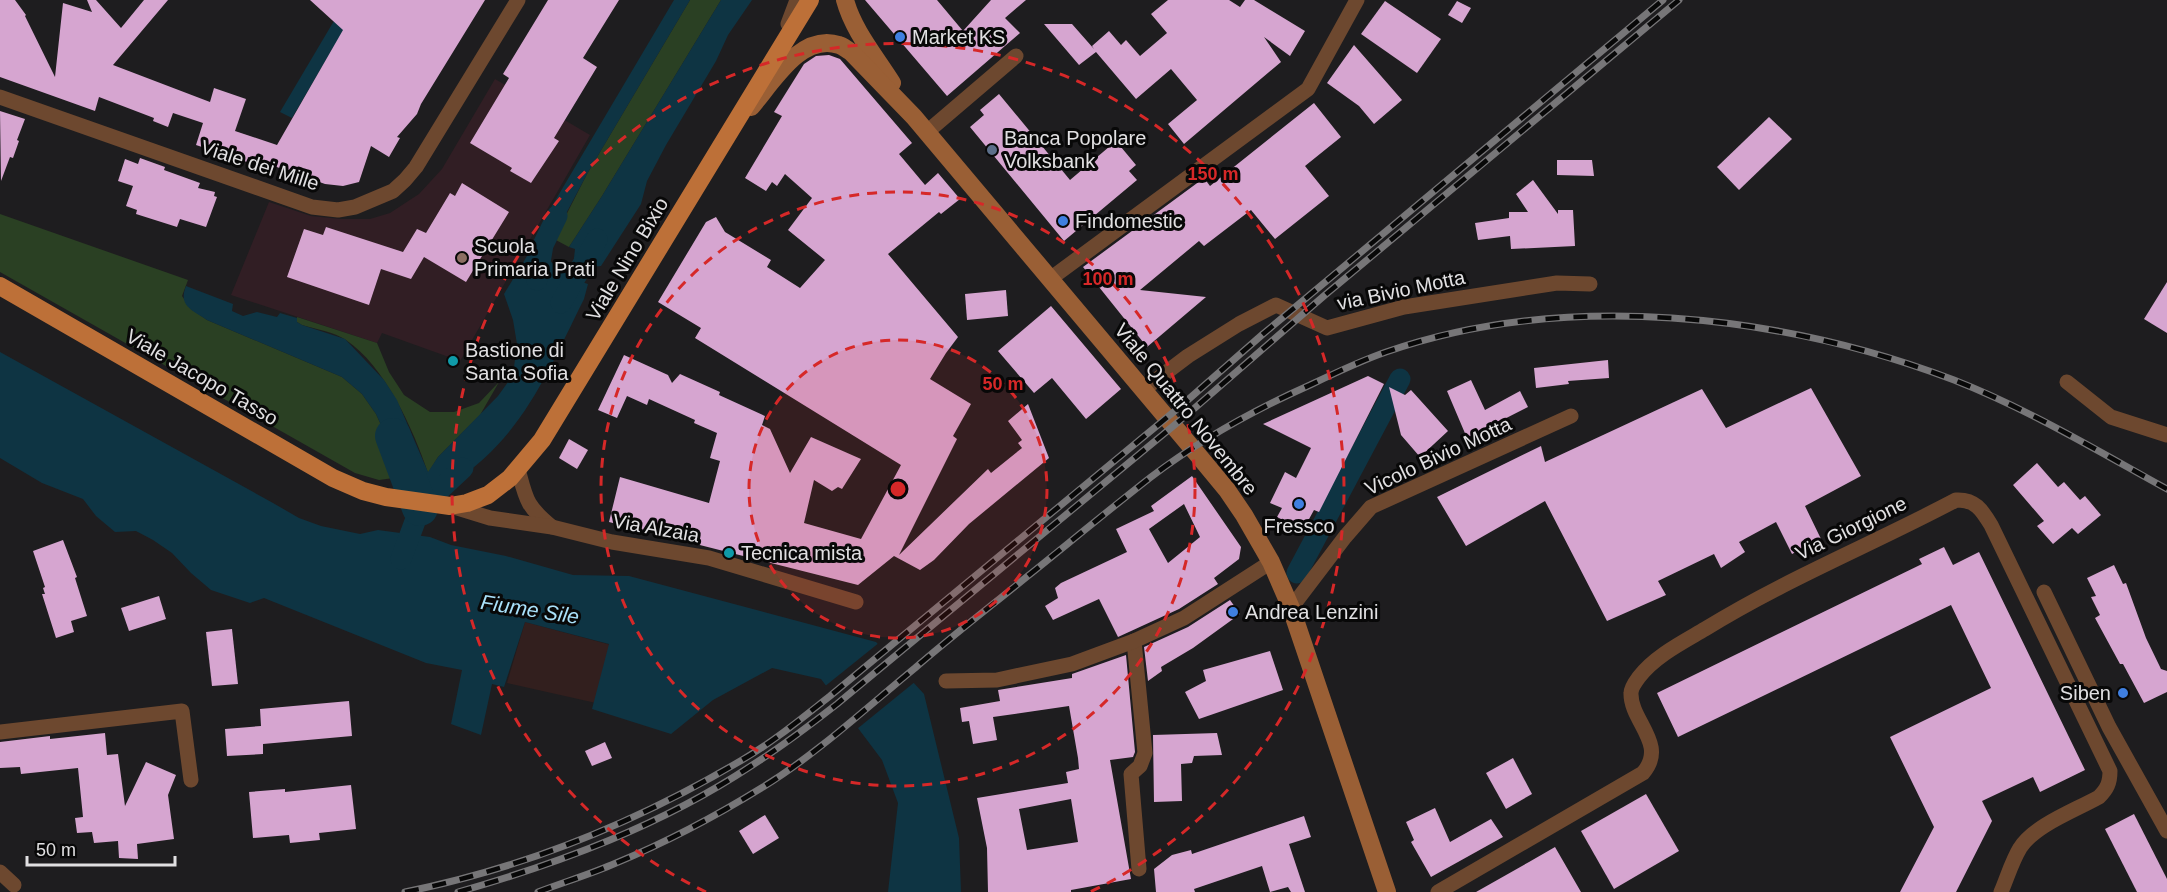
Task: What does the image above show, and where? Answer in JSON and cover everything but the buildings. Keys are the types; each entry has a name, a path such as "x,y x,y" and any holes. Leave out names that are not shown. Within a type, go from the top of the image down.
{"main road":[{"name":"Viale Nino Bixio","path":"450,506 467,503 488,495 510,478 542,440 810,0"},
{"name":"Viale Quattro Novembre","path":"845,0 848,13 856,27 914,117"},
{"name":"Viale Quattro Novembre","path":"734,126 798,52 809,46 838,44 851,52 927,132 1227,490 1271,562 1291,608 1388,892"},
{"name":"Viale Jacopo Tasso","path":"0,286 333,478 363,491 386,497 450,506"}],"street":[{"name":"Viale dei Mille","path":"0,98 312,207 338,210 355,207 393,192 416,167 518,0"},
{"path":"767,73 797,0"},
{"path":"1050,279 1308,88 1357,0"},
{"path":"927,132 1016,56"},
{"name":"via Bivio Motta","path":"1143,390 1188,356 1239,324 1276,305 1327,328 1404,307 1557,283 1590,284"},
{"path":"2067,382 2112,417 2167,435"},
{"name":"Vicolo Bivio Motta","path":"1291,608 1371,507 1571,416"},
{"path":"518,469 527,501 538,516 552,527"},
{"name":"Via Giorgione","path":"1438,892 1643,773 1649,765 1651,746 1632,701 1631,690 1640,675 1657,660 1753,600 1956,500 1976,504 1991,525 2110,771 2110,781 2106,790 2099,797 2040,828 2019,849 2001,892"},
{"name":"Via Alzaia","path":"450,506 490,518 552,527 612,542 709,558 856,602"},
{"path":"946,681 997,680 1072,664 1134,641 1184,618 1271,562"},
{"path":"2044,591 2109,727 2167,831"},
{"path":"1134,641 1145,753 1140,766 1131,774 1139,869"},
{"path":"0,732 182,711 191,780"},
{"path":"0,872 14,885"}],"shaded area":[{"path":"495,79 590,135 460,361 382,333 377,343 231,295 269,202 311,216 341,219 370,219 390,213 419,194 442,169"},
{"path":"525,622 611,645 596,703 507,683"}],"green space":[{"path":"690,0 721,0 569,247 554,239 587,174"},
{"path":"0,214 188,280 182,296 191,309 207,320 342,377 362,394 376,414 393,451 401,477 379,480 355,473 0,272"},
{"path":"297,317 377,343 389,372 404,395 430,412 454,412 479,403 499,382 480,415 438,457 428,473 406,419 373,365 346,340 302,325 297,322"}],"water":[{"path":"361,0 292,118 280,112 341,9"},
{"path":"674,0 690,0 587,174 550,244 541,238 548,226 546,216"},
{"path":"721,0 752,0 728,35 716,61 666,145 647,181 641,204 601,266 591,267 574,258 575,249 569,247"},
{"path":"533,246 566,273 588,284 584,299 531,402 497,446 476,466 451,484 449,489 407,482 401,477 393,451 376,414 362,394 342,377 207,320 188,307 184,298 186,286 233,304 232,311 243,316 257,312 277,317 280,313 297,318 297,322 302,325 345,339 384,380 397,400 428,472 438,457 498,396 513,375 517,344 513,320 504,294"},
{"name":"Fiume Sile","path":"0,352 299,518 321,526 360,534 378,530 430,537 451,545 506,556 573,575 629,576 876,642 924,694 959,838 961,892 888,892 898,803 882,760 821,679 772,668 713,700 671,734 592,709 609,644 525,622 504,687 492,684 481,735 451,724 462,670 426,663 264,598 250,603 211,590 172,553 153,540 136,531 115,532 96,516 83,499 42,483 0,458"}],"pier":[{"path":"880,642 916,681 857,729 824,687"}],"waterway":[{"path":"537,280 543,245 557,216"},
{"path":"561,303 597,239"},
{"path":"1297,573 1400,379"},
{"path":"393,436 420,508"},
{"path":"401,559 420,508 463,468"}],"railway":[{"path":"405,892 493,870 621,823 702,782 776,738 1182,405 1263,334 1663,0"},
{"path":"458,892 572,855 646,824 717,787 795,736 837,704 1189,413 1325,295 1679,0"},
{"path":"538,892 607,867 673,837 783,774 841,730 1136,489 1208,438 1268,405 1357,363 1386,352 1454,333 1526,321 1598,316 1672,318 1745,326 1817,339 1887,357 1982,391 2062,431 2167,489"}],"place":[{"name":"Market KS","path":"900,37"},
{"name":"Banca Popolare Volksbank","path":"992,150"},
{"name":"Findomestic","path":"1063,221"},
{"name":"Scuola Primaria Prati","path":"462,258"},
{"name":"Bastione di Santa Sofia","path":"453,361"},
{"name":"Fressco","path":"1299,504"},
{"name":"Tecnica mista","path":"729,553"},
{"name":"Andrea Lenzini","path":"1233,612"},
{"name":"Siben","path":"2123,693"}]}
